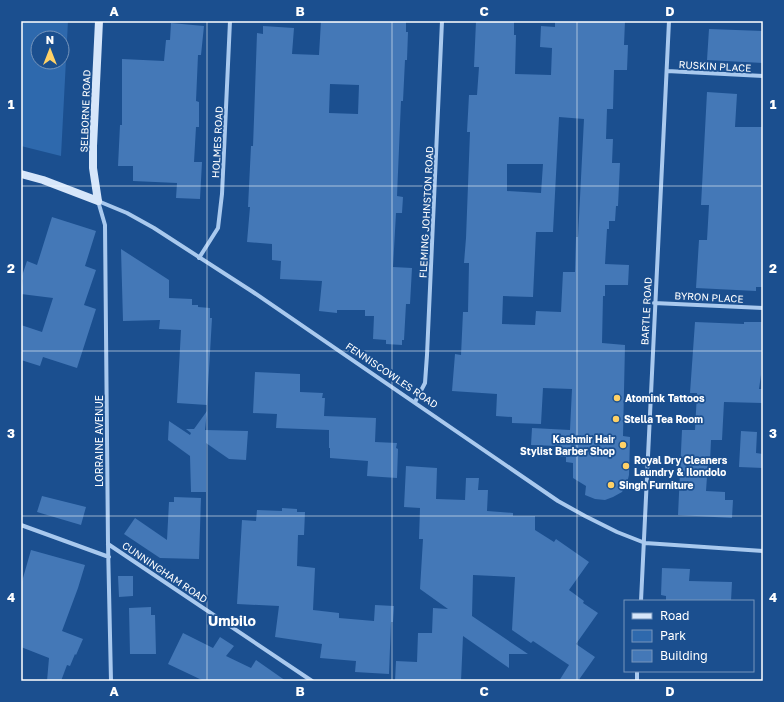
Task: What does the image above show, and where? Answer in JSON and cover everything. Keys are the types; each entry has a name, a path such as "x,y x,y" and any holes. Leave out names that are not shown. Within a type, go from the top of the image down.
{"street":[{"name":"SELBORNE ROAD","path":"98,201 94,174 93,146 99,21"},
{"name":"HOLMES ROAD","path":"199,258 218,228 220,215 230,21"},
{"name":"FLEMING JOHNSTON ROAD","path":"415,402 424,383 427,360 442,21"},
{"name":"BARTLE ROAD","path":"641,600 654,303 669,21"},
{"name":"RUSKIN PLACE","path":"667,71 763,76"},
{"name":"FENNISCOWLES ROAD","path":"21,174 43,180 98,201 127,213 154,228 253,292 558,501 585,516 617,532 644,543 763,551"},
{"name":"LORRAINE AVENUE","path":"98,201 105,225 111,681"},
{"name":"BYRON PLACE","path":"654,303 763,308"},
{"path":"21,525 109,557"},
{"name":"CUNNINGHAM ROAD","path":"108,544 312,681"}],"green space":[{"path":"21,21 68,21 68,30 30,30 30,70 65,70 61,156 21,146"}],"building":[{"path":"321,21 406,21 406,32 408,32 407,60 405,60 403,101 401,101 397,196 403,197 402,213 396,213 393,267 412,268 410,304 406,304 404,340 402,340 402,345 386,344 386,340 373,339 374,316 365,316 365,310 337,310 337,313 319,311 322,281 280,279 281,261 272,260 272,244 247,242 250,207 248,207 251,146 253,146 257,33 263,34 263,26 294,28 292,54 319,55","holes":["330,84 359,85 358,114 329,113"]},
{"path":"476,21 514,21 514,35 516,35 515,74 551,75 552,48 540,47 541,26 555,27 555,21 625,21 624,45 628,45 627,70 614,70 613,109 607,109 606,139 613,139 612,163 620,163 618,206 616,206 615,221 609,221 609,229 607,229 605,264 629,265 628,285 605,285 605,296 603,296 602,343 625,345 623,436 630,437 629,475 622,492 605,500 595,499 585,495 586,486 573,478 573,463 566,462 566,457 558,456 558,446 531,445 532,428 570,430 572,389 543,388 541,424 512,423 512,417 496,416 497,394 452,391 455,354 461,355 463,312 468,312 469,263 464,263 470,132 467,132 469,95 477,95 479,67 474,67","holes":["559,117 584,119 575,272 563,272 561,312 536,311 535,325 502,324 503,296 533,297 536,232 553,232","507,164 543,164 541,193 507,191"]},
{"path":"171,23 204,26 201,55 198,55 196,101 199,102 199,127 196,127 194,162 202,162 200,199 176,198 177,183 133,181 133,166 118,166 120,125 122,125 122,59 164,61 166,40 170,40"},
{"path":"709,29 763,31 763,63 707,60"},
{"path":"707,92 737,94 735,127 763,127 763,287 756,287 756,291 696,288 699,240 707,240 709,205 701,205"},
{"path":"52,217 96,231 85,266 96,270 84,305 96,309 77,368 43,357 40,366 21,360 21,325 42,332 53,298 21,294 23,280 21,279 27,261 37,265"},
{"path":"121,249 169,280 169,298 192,299 192,305 210,308 210,318 212,318 207,405 177,403 181,330 159,329 160,320 123,321"},
{"path":"695,322 744,324 744,322 762,322 761,375 759,389 763,389 762,403 724,402 722,440 711,440 706,491 725,492 725,500 733,500 732,518 678,515 682,430 695,430 697,393 690,393"},
{"path":"255,372 300,374 300,392 323,393 322,398 325,398 324,416 376,418 375,442 397,443 397,478 367,476 368,461 330,458 329,430 276,428 277,414 253,413"},
{"path":"207,411 205,430 248,431 246,460 229,459 206,443 206,492 191,492 190,456 168,440 169,421 190,435 191,433 186,429 194,429"},
{"path":"741,431 757,432 756,453 763,454 763,468 739,467"},
{"path":"406,466 437,468 436,499 465,500 466,478 479,478 478,490 488,490 487,511 513,513 513,516 535,516 535,530 554,542 556,539 589,562 569,590 584,601 583,603 598,613 576,644 595,657 578,681 559,681 569,665 533,641 531,643 512,630 515,577 473,575 472,616 528,654 509,654 509,668 463,636 461,681 395,681 396,661 417,662 418,633 432,633 433,608 448,609 420,589 423,539 419,539 420,508 404,507"},
{"path":"42,496 86,507 81,525 37,512"},
{"path":"174,497 201,498 199,559 160,558 124,534 135,518 167,540 169,502 174,502"},
{"path":"282,508 297,509 297,512 305,512 304,535 298,535 297,566 315,568 313,610 339,613 339,618 374,621 375,605 394,606 393,622 391,622 389,674 355,672 356,661 320,658 322,644 275,637 279,606 237,604 242,520 256,521 257,510 282,511"},
{"path":"31,550 85,565 62,631 83,639 70,666 67,665 61,681 47,681 49,658 21,647 21,585"},
{"path":"662,568 690,569 689,581 732,582 731,600 666,600 666,596 661,595"},
{"path":"118,576 133,576 133,596 119,597"},
{"path":"151,607 151,615 155,615 156,654 130,654 129,608"},
{"path":"183,633 213,648 220,637 234,646 226,656 251,668 256,660 286,681 204,681 168,664"}],"place":[{"name":"Atomink Tattoos","path":"617,398"},
{"name":"Stella Tea Room","path":"616,419"},
{"name":"Kashmir Hair Stylist Barber Shop","path":"623,445"},
{"name":"Royal Dry Cleaners Laundry & Ilondolo","path":"626,466"},
{"name":"Singh Furniture","path":"611,485"}],"district":[{"name":"Umbilo","path":"232,620"}]}
